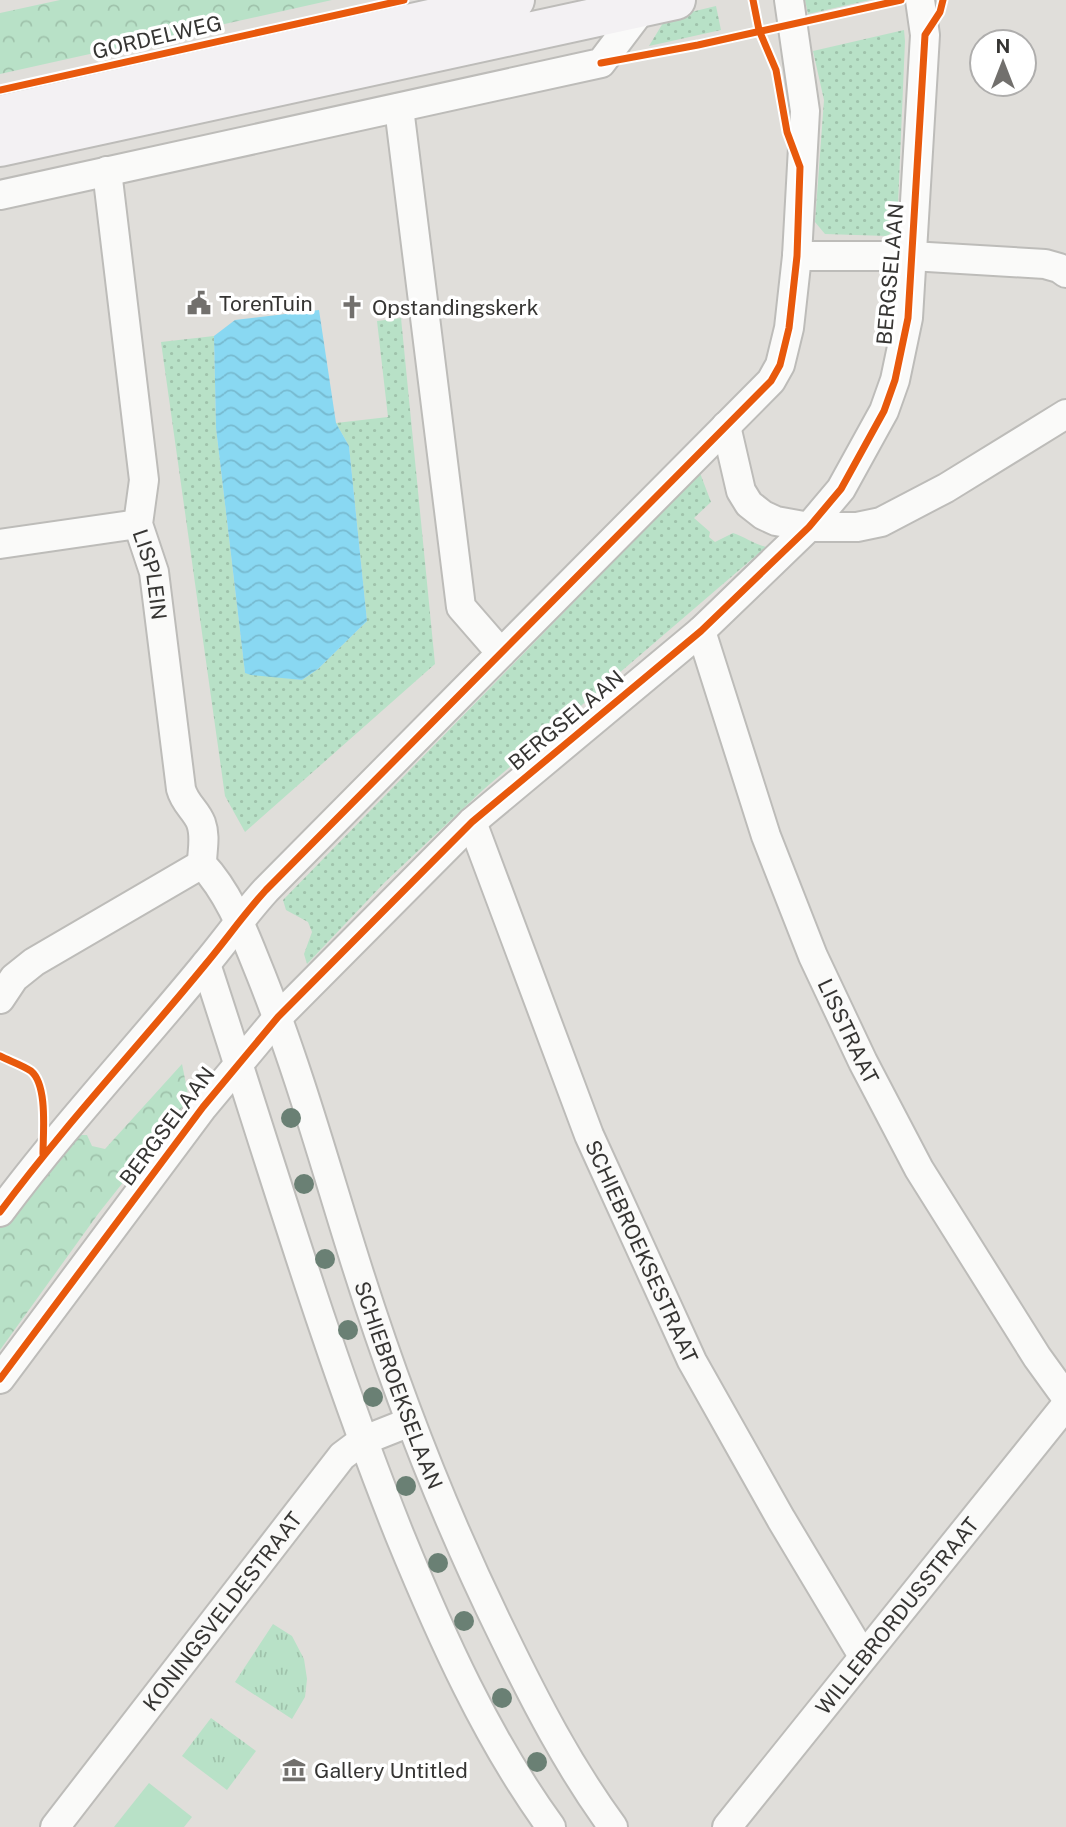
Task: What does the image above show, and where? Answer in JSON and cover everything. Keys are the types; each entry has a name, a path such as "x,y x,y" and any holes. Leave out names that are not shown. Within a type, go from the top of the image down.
{"main road":[{"name":"GORDELWEG","path":"0,115 515,0"},
{"path":"0,148 660,3"}],"street":[{"path":"0,1212 43,1154 206,964 239,919 771,381 780,365 789,328 797,256 804,111 789,0"},
{"name":"BERGSELAAN","path":"0,1379 238,1063 278,1017 472,821 701,631 809,527 841,489 884,411 895,380 908,318 925,35 920,0"},
{"path":"0,195 601,63 660,3"},
{"path":"399,108 461,607 501,653"},
{"name":"LISPLEIN","path":"107,171 144,481 138,524 154,572 181,789 188,806 201,821 204,838 202,863"},
{"name":"BERGSELAAN","path":"797,256 911,256 1045,264 1066,273"},
{"path":"726,426 737,476 749,504 763,515 776,521 809,527 857,527 881,523 946,488 1066,414"},
{"path":"0,544 138,524"},
{"name":"LISSTRAAT","path":"701,631 766,836 813,956 852,1038 919,1169 1037,1357 1066,1397"},
{"name":"SCHIEBROEKSESTRAAT","path":"472,821 589,1135 692,1361 781,1519 863,1656"},
{"path":"0,999 14,978 34,962 202,863 215,878 239,919"},
{"name":"SCHIEBROEKSELAAN","path":"239,919 301,1083 369,1303 410,1422 470,1567 522,1675 555,1737 613,1827"},
{"path":"206,964 362,1441 417,1576 463,1677 506,1758 551,1827"},
{"name":"WILLEBRORDUSSTRAAT","path":"727,1827 1066,1405"},
{"name":"KONINGSVELDESTRAAT","path":"55,1827 342,1456 362,1441 410,1422"}],"green space":[{"path":"60,0 332,0 0,74 0,13"},
{"path":"805,0 870,0 808,14"},
{"path":"716,6 721,30 649,46 666,18"},
{"path":"904,30 897,228 887,236 825,234 815,222 824,100 813,51"},
{"path":"401,318 435,664 245,832 225,796 161,342 214,336 216,428 245,673 302,680 318,669 367,621 349,446 336,423 388,417 377,321"},
{"path":"700,473 711,502 694,518 710,532 709,537 715,542 733,533 766,547 484,789 385,882 307,964 304,954 312,932 308,922 286,910 283,900"},
{"path":"182,1064 189,1099 98,1214 0,1350 0,1226 48,1162 75,1135 87,1135 92,1146 105,1149"},
{"path":"273,1624 292,1636 304,1659 307,1679 305,1697 292,1719 235,1682"},
{"path":"211,1718 256,1751 227,1790 182,1756"},
{"path":"149,1783 192,1817 184,1827 114,1827"}],"water":[{"path":"319,310 336,423 349,446 367,621 318,669 302,680 251,675 245,673 216,428 214,336 235,320"}],"cycle path":[{"path":"0,90 404,0"},
{"path":"0,1212 49,1149 266,890 771,381 780,365 789,328 797,256 800,167 787,132 776,70 759,30 753,0"},
{"path":"601,63 698,45 901,0"},
{"path":"0,1379 203,1107 278,1017 472,822 701,631 809,527 841,489 884,411 895,380 908,318 925,35 940,12 943,0"},
{"path":"0,1056 31,1071 40,1087 43,1154"}],"place":[{"name":"TorenTuin","path":"199,303"},
{"name":"Opstandingskerk","path":"352,307"},
{"name":"Gallery Untitled","path":"294,1770"}]}
